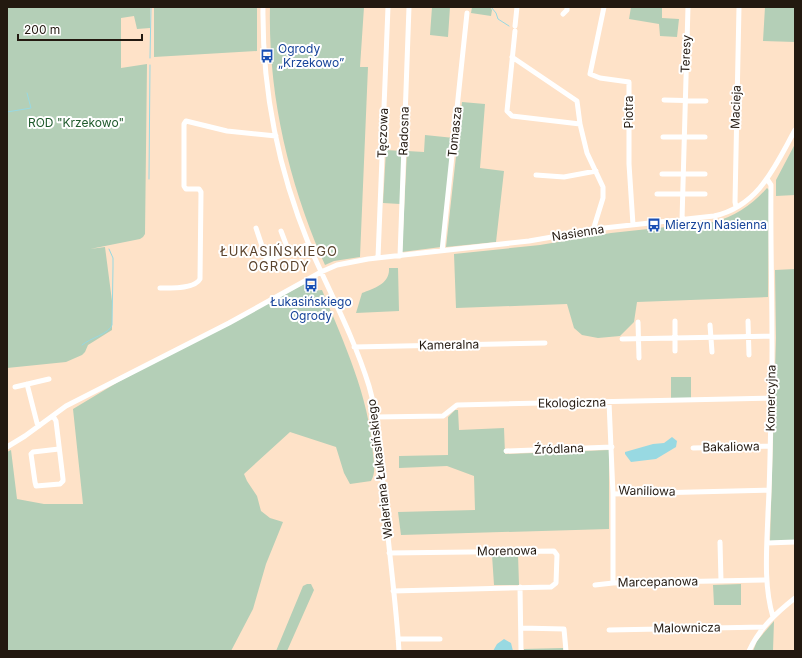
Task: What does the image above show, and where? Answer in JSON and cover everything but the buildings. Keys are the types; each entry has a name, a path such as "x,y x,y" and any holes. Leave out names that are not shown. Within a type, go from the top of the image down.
{"street":[{"name":"Waleriana Łukasińskiego","path":"263,7 266,78 276,136 291,197 309,244 354,347 369,386 376,417 399,651"},
{"name":"Tęczowa","path":"378,258 388,7"},
{"name":"Radosna","path":"400,256 409,7"},
{"path":"517,7 507,111 512,116 580,124"},
{"path":"563,14 567,10 567,7"},
{"name":"Piotra","path":"604,7 590,74 600,78 629,82 629,164 633,225"},
{"name":"Teresy","path":"682,220 688,7"},
{"name":"Macieja","path":"736,207 739,7"},
{"name":"Tomasza","path":"442,251 467,13"},
{"path":"512,57 577,101 580,124 587,153 603,187 604,194 594,227 595,230"},
{"path":"664,100 706,101"},
{"path":"160,288 192,286 199,282 200,279 201,192 199,189 186,189 184,186 184,124 186,121 222,130 276,136"},
{"name":"Nasienna","path":"53,416 70,404 229,323 321,272 344,263 529,241 595,230 718,215 736,207 756,193 767,179 795,130"},
{"path":"663,137 705,137"},
{"path":"536,175 564,177 596,171"},
{"path":"662,174 705,174"},
{"name":"Komercyjna","path":"767,179 771,185 770,271 772,336 767,580 770,607 773,617"},
{"path":"657,194 705,194"},
{"path":"256,228 268,261"},
{"path":"281,231 288,252"},
{"path":"258,266 309,244"},
{"path":"675,321 675,351"},
{"path":"748,321 749,356"},
{"path":"638,322 639,358"},
{"path":"710,325 712,352"},
{"path":"622,339 772,336"},
{"name":"Kameralna","path":"354,347 544,342"},
{"path":"15,387 49,379"},
{"path":"27,384 37,424 39,426"},
{"name":"Ekologiczna","path":"376,417 442,416 458,406 771,398"},
{"name":"Waniliowa","path":"609,402 614,494 769,490"},
{"path":"7,447 18,442 53,416 55,420 59,449 63,479 62,483 36,486 34,482 31,454 33,452 59,449"},
{"name":"Bakaliowa","path":"693,448 770,446"},
{"name":"Źródlana","path":"506,451 612,447"},
{"path":"613,583 614,494"},
{"path":"720,542 721,581"},
{"path":"767,544 795,542"},
{"name":"Morenowa","path":"389,553 556,552 556,583 554,586 393,591"},
{"name":"Marcepanowa","path":"595,585 613,583 767,580"},
{"path":"520,587 521,651"},
{"path":"749,651 764,627 795,598"},
{"name":"Malownicza","path":"609,630 764,627"},
{"path":"521,628 564,629 566,651"},
{"path":"398,639 440,638"}],"green space":[{"name":"ROD \"Krzekowo\"","path":"7,7 150,7 150,28 137,29 134,16 121,18 121,68 147,64 145,234 140,239 90,249 105,247 112,301 112,330 88,345 82,355 66,362 7,368"},
{"path":"154,7 257,7 257,51 154,57"},
{"path":"270,7 364,7 360,67 368,67 360,257 334,261 325,265 312,234 291,171 283,139 273,73 270,40"},
{"path":"432,7 450,7 448,37 430,35"},
{"path":"472,7 490,7 492,10 491,16 471,13"},
{"path":"631,7 662,7 662,18 679,19 677,37 660,36 659,24 629,19"},
{"path":"765,7 795,7 795,42 763,41"},
{"path":"462,102 485,104 480,168 504,171 496,242 446,247"},
{"path":"425,135 454,138 441,247 402,252 407,151 424,152"},
{"path":"795,144 795,195 776,196 776,180"},
{"path":"386,150 402,151 400,204 383,203"},
{"path":"767,188 769,190 768,297 637,302 634,322 620,336 598,338 582,335 574,328 567,304 456,308 454,254 540,245 611,233 713,222 729,217 743,209"},
{"path":"389,268 398,268 399,311 356,313 362,293 384,282 389,273"},
{"path":"795,269 795,540 770,541 776,338 775,270"},
{"path":"308,282 313,289 322,290 347,350 361,391 371,432 374,471 371,481 350,484 344,473 336,447 290,432 244,474 257,496 261,511 270,518 283,522 266,564 253,609 231,651 8,651 7,452 11,450 17,499 44,504 83,504 73,409 118,382"},
{"path":"671,377 691,377 691,398 671,398"},
{"path":"455,410 458,410 459,430 504,428 505,454 609,450 609,529 401,535 398,512 475,510 474,476 447,466 399,468 399,456 448,455 448,417"},
{"path":"518,554 519,585 494,585 492,555"},
{"path":"311,584 314,590 287,651 276,651 303,586"},
{"path":"741,584 741,605 714,605 713,585"},
{"path":"774,621 773,651 753,651 757,641"},
{"path":"563,648 563,651 524,651 524,649"}],"water":[{"path":"672,437 677,441 676,447 656,459 631,462 625,454 625,452 653,444 664,443"},
{"path":"504,639 511,643 513,651 493,651 497,644"}],"waterway":[{"path":"150,58 151,7"},
{"path":"491,7 496,13 498,19 509,26"},
{"path":"149,179 150,65"},
{"path":"7,112 31,108 27,93"},
{"path":"82,345 107,331 112,325 113,258 109,249"}],"place":[{"name":"Ogrody „Krzekowo”","path":"267,56"},
{"name":"Mierzyn Nasienna","path":"654,225"},
{"name":"Łukasińskiego Ogrody","path":"311,285"}],"district":[{"name":"ŁUKASIŃSKIEGO OGRODY","path":"279,258"}]}
